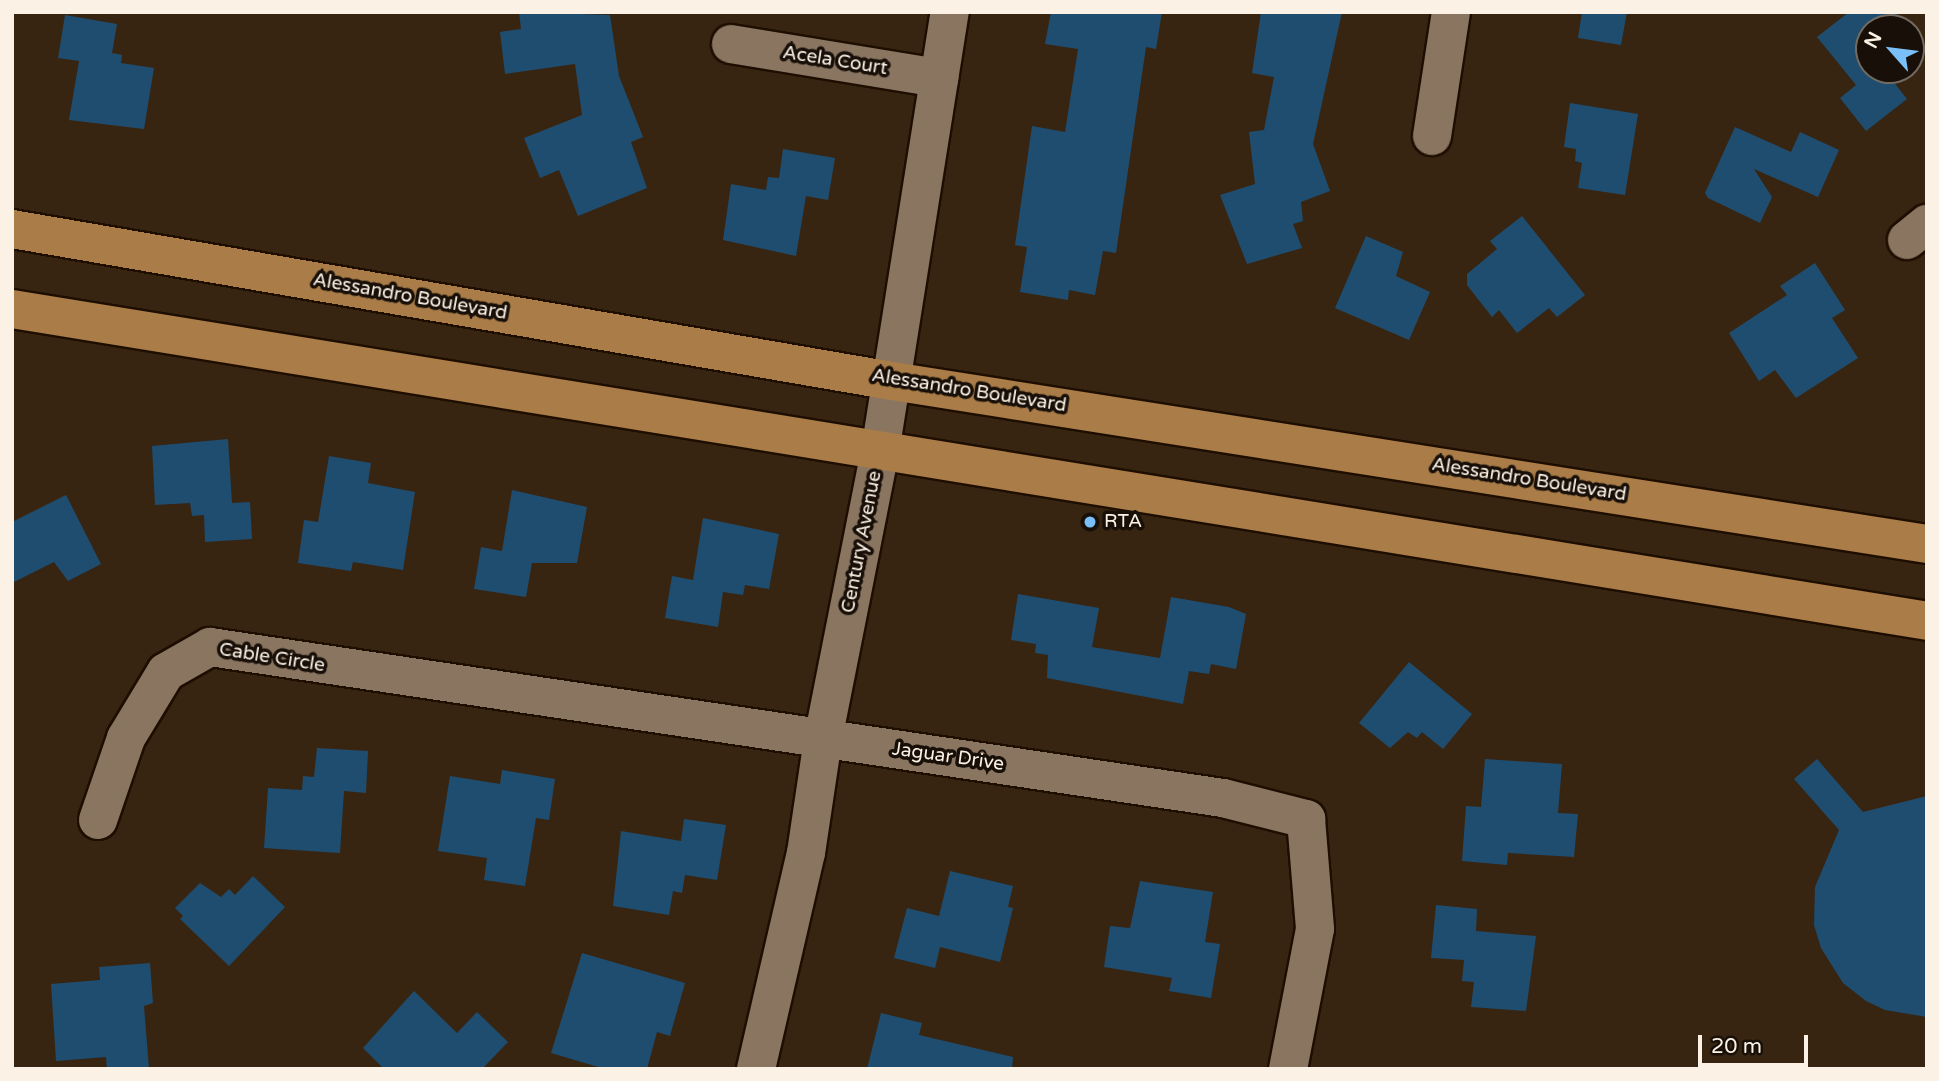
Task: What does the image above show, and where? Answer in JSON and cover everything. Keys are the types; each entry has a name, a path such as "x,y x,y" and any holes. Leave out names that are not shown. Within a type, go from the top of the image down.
{"main road":[{"name":"Alessandro Boulevard","path":"12,229 892,381 1927,544"},
{"path":"12,309 1927,621"}],"street":[{"name":"Century Avenue","path":"756,1069 806,853 823,739 880,452 950,12"},
{"path":"1432,136 1451,12"},
{"name":"Acela Court","path":"731,44 939,78"},
{"name":"Cable Circle","path":"98,820 126,738 166,672 210,648 339,669"},
{"name":"Jaguar Drive","path":"339,669 1223,798 1306,819 1315,929 1288,1069"}],"building":[{"path":"519,12 610,15 619,76 643,137 631,142 647,188 578,216 559,170 540,178 524,138 582,115 575,64 505,74 500,32 521,29"},
{"path":"1051,12 1162,12 1156,49 1146,47 1116,253 1103,251 1095,295 1069,290 1068,300 1020,292 1027,247 1015,245 1032,126 1065,132 1078,49 1045,44"},
{"path":"1261,12 1342,12 1313,144 1330,191 1301,202 1303,221 1293,224 1302,248 1247,264 1220,195 1255,184 1249,132 1264,130 1274,77 1252,73"},
{"path":"1582,12 1627,12 1621,45 1578,38"},
{"path":"1849,12 1897,14 1855,14 1855,84 1817,37"},
{"path":"65,15 117,24 112,53 122,55 121,63 154,68 144,129 69,120 79,61 58,58"},
{"path":"1895,84 1907,99 1866,131 1840,98 1856,85"},
{"path":"1570,103 1638,114 1625,195 1578,188 1582,163 1575,161 1576,149 1564,147"},
{"path":"1735,127 1791,152 1800,132 1839,150 1818,197 1754,169 1772,197 1760,223 1708,198 1705,193"},
{"path":"783,149 835,158 828,200 806,196 796,256 723,240 731,184 766,190 768,177 779,178"},
{"path":"1522,216 1585,295 1557,317 1549,308 1517,333 1499,310 1492,317 1467,285 1467,274 1497,249 1490,241"},
{"path":"1366,236 1403,252 1396,276 1430,292 1409,340 1335,308"},
{"path":"1815,263 1845,310 1832,318 1858,358 1796,398 1775,370 1759,381 1729,333 1787,295 1780,286"},
{"path":"228,439 232,503 250,502 252,539 205,542 204,515 192,516 190,503 155,505 152,446"},
{"path":"329,456 371,463 368,483 415,492 403,570 353,562 351,571 298,563 304,520 318,522"},
{"path":"512,490 587,507 577,563 532,563 526,597 474,589 481,547 502,551"},
{"path":"66,495 101,564 68,581 54,562 12,583 12,522"},
{"path":"703,518 779,534 769,589 745,585 743,595 723,592 718,627 665,618 672,576 693,580"},
{"path":"1018,594 1099,608 1092,647 1160,658 1171,597 1229,607 1246,614 1236,669 1211,664 1209,674 1189,671 1183,704 1047,678 1048,655 1035,653 1036,644 1011,640"},
{"path":"1409,662 1472,714 1443,749 1422,732 1417,738 1408,732 1390,748 1359,723"},
{"path":"317,748 368,751 366,793 344,791 340,853 264,848 268,788 302,790 303,776 314,777"},
{"path":"1485,759 1562,764 1558,813 1578,814 1574,857 1508,853 1507,865 1462,861 1466,806 1481,807"},
{"path":"1817,759 1863,812 1927,796 1927,1017 1885,1010 1866,1001 1843,983 1821,948 1814,925 1815,887 1839,830 1794,779"},
{"path":"502,770 555,779 549,820 536,818 525,886 484,880 487,858 438,851 450,776 500,784"},
{"path":"684,819 726,825 717,880 685,875 682,893 673,891 669,915 613,906 621,831 681,841"},
{"path":"950,871 1013,886 1008,907 1013,908 1000,962 940,947 935,968 894,958 907,908 939,916"},
{"path":"253,876 285,907 229,966 180,919 183,916 175,908 200,883 221,897 229,889 235,895"},
{"path":"1140,881 1213,892 1205,942 1220,944 1211,998 1169,991 1172,978 1104,967 1110,926 1130,928"},
{"path":"1436,905 1477,909 1476,931 1536,936 1526,1011 1471,1007 1474,982 1462,981 1464,960 1431,958"},
{"path":"582,953 685,983 670,1036 657,1032 647,1069 605,1069 551,1053"},
{"path":"150,963 153,1003 144,1006 149,1069 107,1069 106,1057 56,1061 51,984 100,980 99,967"},
{"path":"414,991 457,1033 477,1012 508,1042 482,1069 384,1069 363,1048"},
{"path":"881,1013 922,1023 919,1035 1013,1057 1012,1069 867,1069"}],"place":[{"name":"RTA","path":"1090,522"}]}
